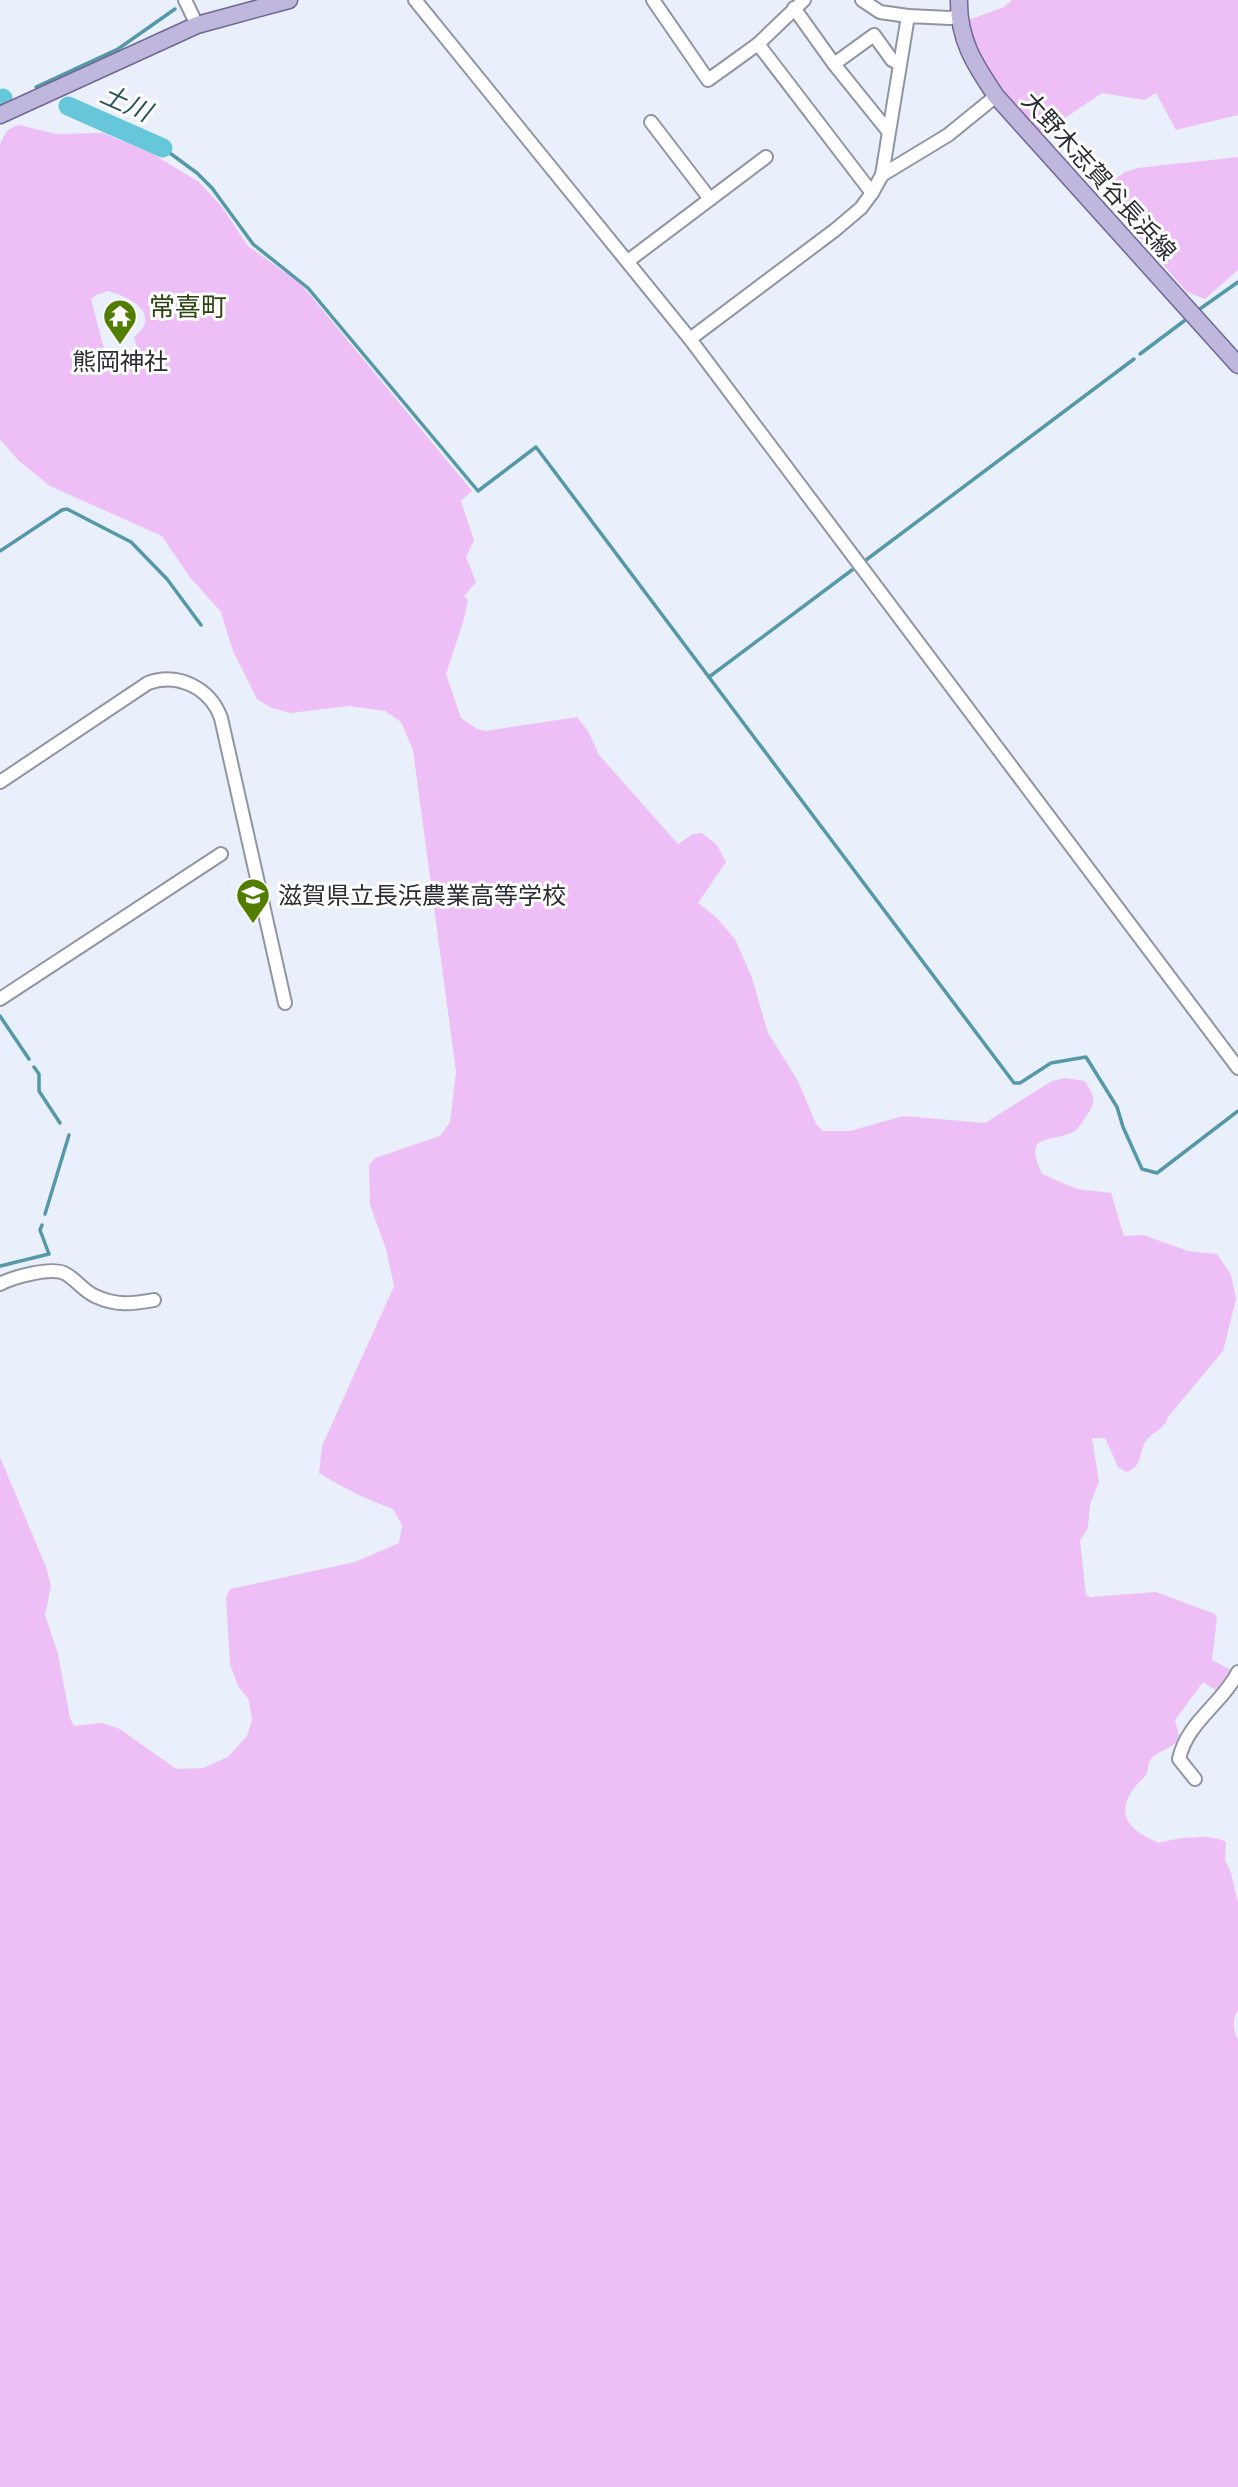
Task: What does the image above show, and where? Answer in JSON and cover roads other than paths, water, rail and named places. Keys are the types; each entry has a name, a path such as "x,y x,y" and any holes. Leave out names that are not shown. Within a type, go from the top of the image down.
{"main road":[{"path":"0,115 197,24 289,0"},
{"name":"大野木志賀谷長浜線","path":"959,8 963,36 974,64 996,96 1238,365"}],"street":[{"path":"415,0 690,339 1238,1068"},
{"path":"653,0 708,80 758,44 799,4 834,64 888,131"},
{"path":"862,0 880,12 908,16 950,18 959,8"},
{"path":"190,2 197,24"},
{"path":"690,339 835,230 861,208 872,193 882,176 908,16"},
{"path":"834,64 874,35 892,60 900,64"},
{"path":"758,44 872,193"},
{"path":"882,176 948,135 996,96"},
{"path":"651,122 710,199"},
{"path":"628,261 766,157"},
{"path":"0,782 148,683 174,680 200,690 213,702 220,718 285,1003"},
{"path":"0,999 220,854"},
{"path":"0,1284 8,1279 45,1272 63,1273 93,1296 126,1305 154,1300"},
{"path":"1195,1779 1179,1759 1182,1747 1198,1720 1229,1689 1238,1672"}],"waterway":[{"path":"36,87 118,49 175,9"},
{"name":"土川","path":"68,106 163,148"},
{"path":"163,148 197,173 212,188 253,244 308,288 478,491 536,447 1014,1083 1020,1083 1051,1063 1086,1057 1117,1107 1142,1169 1157,1173 1238,1111"},
{"path":"1197,311 1238,282"},
{"path":"1140,354 1184,321"},
{"path":"866,560 1134,359"},
{"path":"0,551 67,509 131,542 167,579 201,625"},
{"path":"709,677 852,570"},
{"path":"0,1016 29,1059"},
{"path":"34,1067 39,1074 39,1091 60,1123"},
{"path":"45,1214 69,1135"},
{"path":"0,1266 49,1254 40,1230 42,1225"}],"place":[{"name":"熊岡神社","path":"120,346"},
{"name":"滋賀県立長浜農業高等学校","path":"253,925"}],"district":[{"name":"常喜町","path":"188,307"}]}
